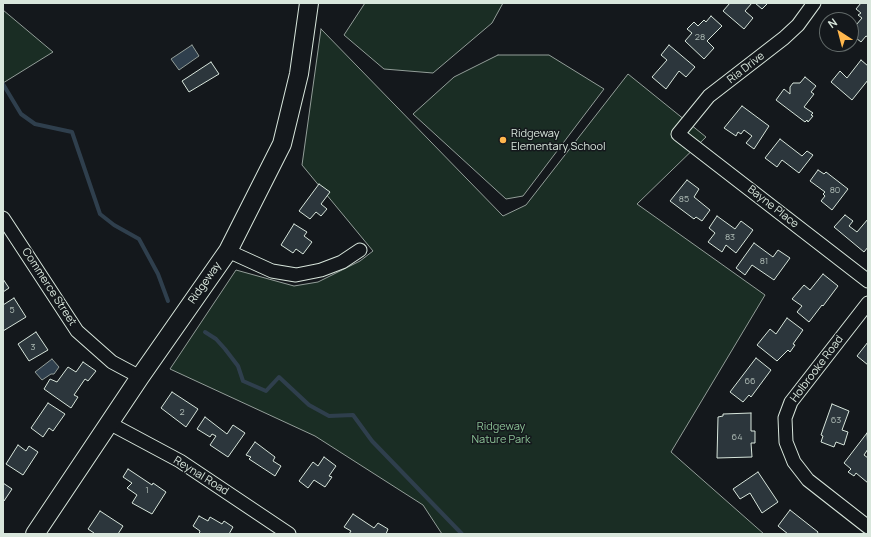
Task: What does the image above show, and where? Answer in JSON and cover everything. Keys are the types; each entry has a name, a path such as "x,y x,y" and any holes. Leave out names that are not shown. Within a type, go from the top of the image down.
{"street":[{"name":"Ridgeway","path":"35,534 140,377 228,251 282,144 299,74 309,3"},
{"name":"Ria Drive","path":"678,134 709,96 784,38 798,25 814,3"},
{"name":"Bayne Place","path":"678,134 868,281"},
{"name":"Commerce Street","path":"3,218 77,331 112,362 140,377"},
{"path":"228,251 272,271 296,275 321,270 342,262 360,250"},
{"name":"Holbrooke Road","path":"868,303 791,402 785,418 786,442 794,462 808,480 868,527"},
{"name":"Reynal Road","path":"109,423 180,462 272,529 289,534"}],"green space":[{"path":"365,3 503,3 492,23 433,73 384,69 344,35"},
{"path":"3,10 53,52 3,83"},
{"name":"Ridgeway Nature Park","path":"321,29 503,216 526,205 628,74 706,137 637,204 765,295 671,452 764,534 442,534 423,505 315,436 170,369 236,270 294,286 318,282 360,261 373,251 302,165"},
{"path":"498,55 549,55 604,89 523,196 506,199 413,114 454,77"}],"water":[{"path":"192,45 199,56 179,70 171,59"},
{"path":"52,359 59,367 54,374 51,374 42,380 35,372"}],"building":[{"path":"730,3 752,3 745,11 753,18 744,29 723,11"},
{"path":"755,3 768,3 762,9"},
{"path":"861,3 868,3 868,37 866,36 861,42 859,40 859,22 862,18 859,16 861,13 856,9"},
{"path":"711,16 722,26 707,41 714,48 704,59 685,41 692,33 687,29 694,22 698,26 704,20 706,22"},
{"path":"669,45 695,67 686,77 679,71 666,89 652,77 667,60 661,55"},
{"path":"861,60 868,66 868,80 852,100 831,82 840,71 847,78"},
{"path":"211,62 219,74 189,92 182,81"},
{"path":"805,77 816,86 811,92 814,94 804,107 813,113 811,115 813,116 808,122 807,120 805,122 776,100 784,89 790,94 790,87 793,83 800,83"},
{"path":"742,106 769,126 754,149 746,143 752,136 744,130 741,134 738,132 736,136 724,128"},
{"path":"780,139 802,156 807,151 813,155 799,173 782,160 777,167 765,158"},
{"path":"818,170 824,174 826,172 848,189 832,210 821,201 825,196 823,194 825,192 810,181"},
{"path":"687,180 699,189 694,197 710,210 702,221 696,217 694,219 670,201"},
{"path":"319,184 330,192 321,204 327,209 321,216 316,212 310,219 299,211"},
{"path":"845,215 853,221 849,226 857,232 868,219 868,247 864,252 834,227"},
{"path":"717,216 735,229 741,221 753,230 736,253 726,245 722,252 708,242 715,233 709,228"},
{"path":"294,224 307,232 304,236 312,242 303,254 296,249 293,253 281,245"},
{"path":"754,243 773,257 778,250 790,258 774,280 752,265 745,275 736,268"},
{"path":"823,274 838,286 809,322 797,312 802,306 792,299 804,285 810,290"},
{"path":"3,279 9,288 3,292"},
{"path":"14,298 26,317 3,331 3,305"},
{"path":"787,318 803,330 793,344 795,345 790,352 788,350 777,361 757,345 770,329 776,334"},
{"path":"36,332 48,350 29,361 18,344"},
{"path":"868,342 868,365 857,356"},
{"path":"756,358 771,370 751,397 749,395 743,402 730,392"},
{"path":"83,362 96,371 88,381 85,379 74,395 78,397 71,408 44,389 50,379 57,382 68,367 76,372"},
{"path":"172,392 198,409 186,427 161,408"},
{"path":"48,403 65,414 53,431 49,428 43,437 31,428"},
{"path":"832,404 849,411 842,430 848,432 844,445 836,442 834,447 821,442 823,436 821,435"},
{"path":"751,413 751,431 755,431 755,443 751,443 752,457 717,458 718,417 723,416 723,414"},
{"path":"205,417 227,434 233,425 245,433 228,457 210,445 216,436 212,434 210,437 197,429"},
{"path":"867,433 868,449 864,455 868,458 868,483 856,473 854,476 848,472 851,469 844,463"},
{"path":"255,442 275,457 273,461 281,466 275,476 249,459 251,457 246,455"},
{"path":"18,445 26,451 29,446 38,452 23,475 6,464"},
{"path":"324,457 336,466 329,476 332,477 325,487 314,480 308,488 299,481 313,462 318,466"},
{"path":"128,469 152,485 153,483 166,492 152,514 132,503 137,495 127,488 132,483 123,477"},
{"path":"758,472 778,502 762,513 750,493 740,499 733,489"},
{"path":"3,483 12,489 4,501 3,500"},
{"path":"790,510 818,532 817,534 788,534 778,526"},
{"path":"100,511 123,526 118,534 93,534 94,533 88,529"},
{"path":"353,514 374,528 378,523 388,529 386,534 349,534 351,531 344,527"},
{"path":"199,516 208,521 210,517 222,524 224,521 233,527 229,534 199,534 200,531 193,526"}],"waterway":[{"path":"3,84 21,114 35,124 72,132 100,214 114,225 139,239 158,274 168,301"},
{"path":"205,332 216,339 225,349 238,366 243,381 266,391 279,377 309,405 329,416 353,415 372,441 462,534"}],"place":[{"name":"Ridgeway Elementary School","path":"503,140"}]}
